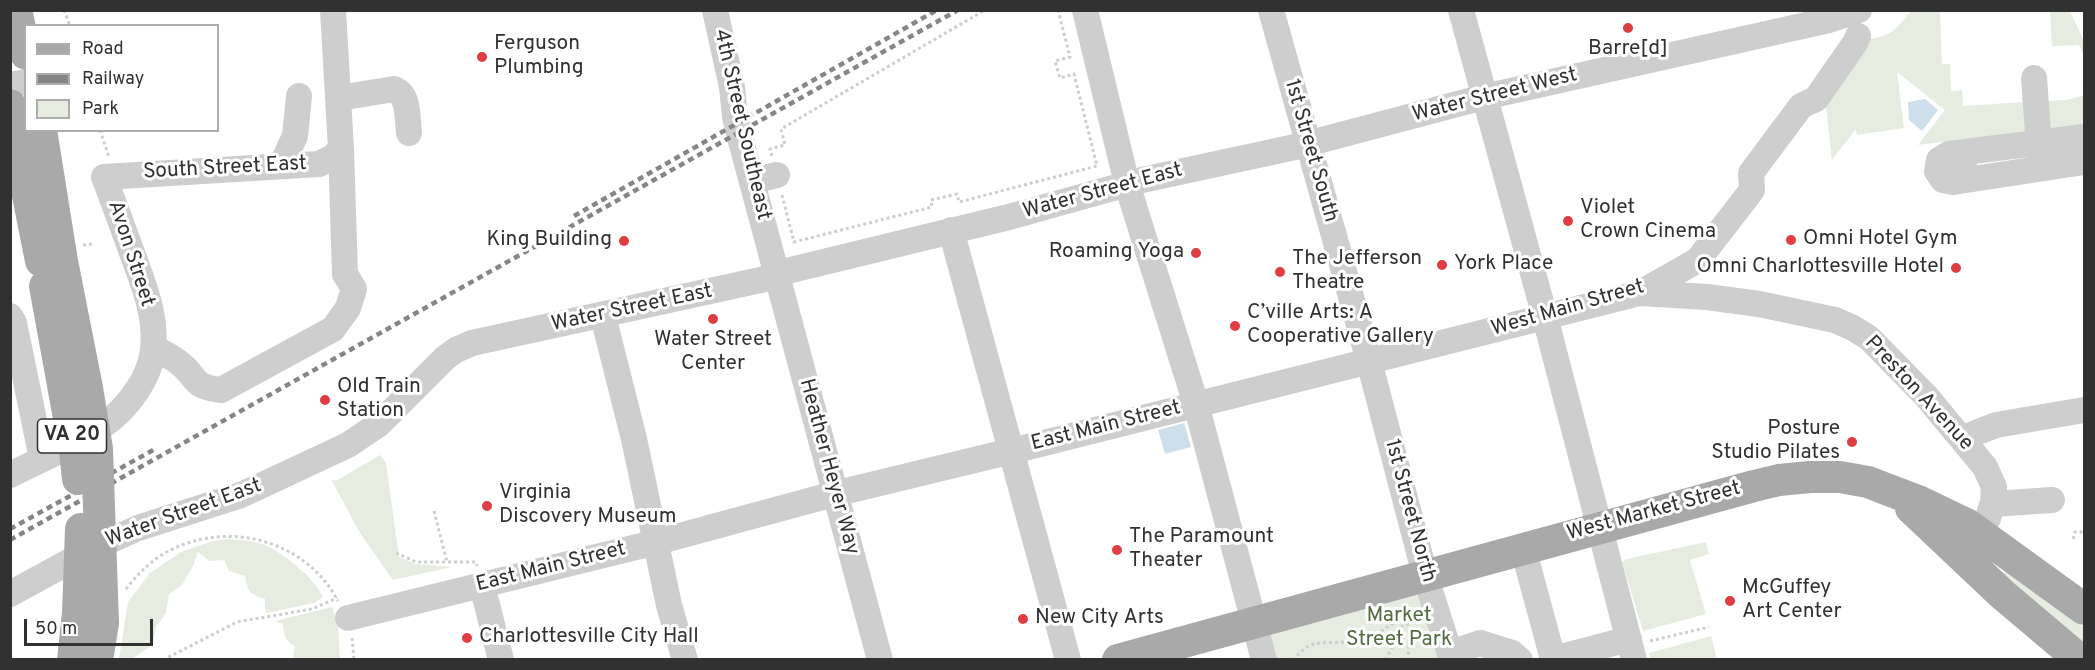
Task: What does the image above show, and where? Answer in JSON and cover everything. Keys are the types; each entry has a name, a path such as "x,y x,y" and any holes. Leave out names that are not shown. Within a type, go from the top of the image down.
{"main road":[{"path":"16,10 24,45"},
{"name":"VA 20","path":"10,105 87,388 97,449 103,623 97,660"},
{"name":"VA 20","path":"41,132 51,258 81,517 78,613 73,660"},
{"name":"West Market Street","path":"1118,660 1254,623 1418,586 1523,548 1779,480 1840,477 1868,482 1886,489 1970,544"},
{"path":"1970,544 2085,609"},
{"path":"1970,544 2002,594 2080,660"}],"street":[{"path":"153,347 180,363 194,379 206,388 221,390 333,329 348,309 354,289 345,274 339,98 333,10"},
{"name":"4th Street Southeast","path":"715,10 730,78 735,117 777,274"},
{"path":"1085,10 1127,184 1196,404 1254,623 1284,659"},
{"name":"1st Street South","path":"1271,10 1370,361"},
{"path":"1461,10 1545,317 1598,527 1634,649"},
{"name":"Water Street West","path":"1307,144 1484,97 1829,20 1859,10"},
{"name":"West Main Street","path":"1370,361 1640,292 1698,260 1752,190 1750,173 1801,106 1816,99 1855,44 1858,36"},
{"path":"2034,78 2041,169"},
{"path":"339,98 394,89 400,91 405,98 409,133"},
{"path":"281,166 295,136 299,96"},
{"path":"2085,137 1949,154 1940,160 1937,171 1943,180 1953,182 2085,162"},
{"name":"Water Street East","path":"10,594 98,546 138,528 241,495 348,445 379,424 445,358 472,343 765,279 777,274 1009,217 1127,184 1307,144"},
{"name":"South Street East","path":"109,169 281,166 325,162 341,149"},
{"name":"Avon Street","path":"10,475 96,430 115,416 131,399 152,357 152,321 147,296 109,169"},
{"path":"752,181 777,175"},
{"path":"951,230 1068,660"},
{"name":"Heather Heyer Way","path":"777,274 830,485 880,660"},
{"name":"Preston Avenue","path":"1640,292 1759,304 1835,320 1853,328 1869,338 1926,396 1985,467 1994,487 1993,504"},
{"path":"10,316 14,323 42,459"},
{"path":"603,316 632,432 669,605 685,660"},
{"name":"East Main Street","path":"342,608 482,585 657,542 830,485 1012,451 1370,361"},
{"name":"1st Street North","path":"1370,361 1418,586 1451,656"},
{"path":"1973,434 1996,425 2085,410"},
{"path":"830,485 840,521"},
{"path":"1970,544 1988,518 1993,504 2052,500"},
{"path":"1523,548 1553,659 1634,649"},
{"path":"482,585 501,660"},
{"path":"1451,656 1480,643 1512,653 1520,660"},
{"path":"1608,660 1634,649"}],"path":[{"path":"985,10 781,129 785,145 770,149 794,242 932,207 931,200 957,194 959,202 1097,166 1074,74 1060,78 1057,69 1055,61 1070,57 1058,10"},
{"path":"101,132 108,155 109,169"},
{"path":"434,512 447,562"},
{"path":"2073,538 2075,532 2085,532"},
{"path":"124,591 138,575 166,552 200,539 237,536 273,543 305,560 330,586 342,608 355,651 354,660"},
{"path":"396,553 416,562 476,562 482,585"},
{"path":"1386,660 1418,586"},
{"path":"163,660 237,622 312,609 342,608"},
{"path":"1284,659 1308,646 1321,643 1353,643 1372,637 1397,620 1405,620"},
{"path":"1405,620 1410,629 1408,660"},
{"path":"1634,649 1709,627"}],"green space":[{"path":"1911,11 1940,11 1942,64 1950,64 1951,91 1962,90 1963,106 2024,102 2029,130 2017,140 1983,137 1918,145 1945,110 1897,72 1904,128 1857,135 1856,129 1832,160 1824,90 1859,41 1889,33"},
{"path":"2050,11 2070,11 2084,41 2084,56 2079,45 2052,46"},
{"path":"2084,95 2084,131 2058,135 2046,126 2045,101 2067,100"},
{"path":"380,455 386,463 399,557 416,564 452,567 393,580 360,533 331,479 336,481"},
{"path":"227,539 255,542 276,551 305,573 323,597 314,603 267,613 265,599 250,592 245,576 229,571 224,560 209,561 198,552 182,585 169,594 166,613 156,627 151,646 133,658 119,659 128,602 150,573 181,552 213,541"},
{"path":"1706,542 1709,554 1690,560 1706,614 1643,631 1622,562"},
{"path":"2007,572 2084,627 2084,648 2002,574"},
{"name":"Market Street Park","path":"1413,594 1419,596 1442,659 1275,659 1270,635 1273,632"},
{"path":"332,607 338,626 340,659 293,659 295,646 286,637 283,624 275,621"},
{"path":"1711,636 1717,659 1650,659 1649,653"}],"water":[{"path":"1925,99 1938,110 1922,131 1909,120 1908,102"},
{"path":"1184,423 1191,447 1165,454 1158,430"}],"railway":[{"path":"574,216 937,10"},
{"path":"10,540 958,10"},
{"path":"10,529 157,448"}],"place":[{"name":"Barre[d]","path":"1628,28"},
{"name":"Ferguson Plumbing","path":"482,57"},
{"name":"Violet Crown Cinema","path":"1568,221"},
{"name":"Omni Hotel Gym","path":"1791,240"},
{"name":"King Building","path":"624,241"},
{"name":"Roaming Yoga","path":"1196,253"},
{"name":"York Place","path":"1442,265"},
{"name":"Omni Charlottesville Hotel","path":"1956,268"},
{"name":"The Jefferson Theatre","path":"1280,272"},
{"name":"Water Street Center","path":"713,319"},
{"name":"C’ville Arts: A Cooperative Gallery","path":"1235,326"},
{"name":"Old Train Station","path":"325,400"},
{"name":"Posture Studio Pilates","path":"1852,442"},
{"name":"Virginia Discovery Museum","path":"487,506"},
{"name":"The Paramount Theater","path":"1117,550"},
{"name":"McGuffey Art Center","path":"1730,601"},
{"name":"New City Arts","path":"1023,619"},
{"name":"Charlottesville City Hall","path":"467,638"}]}
